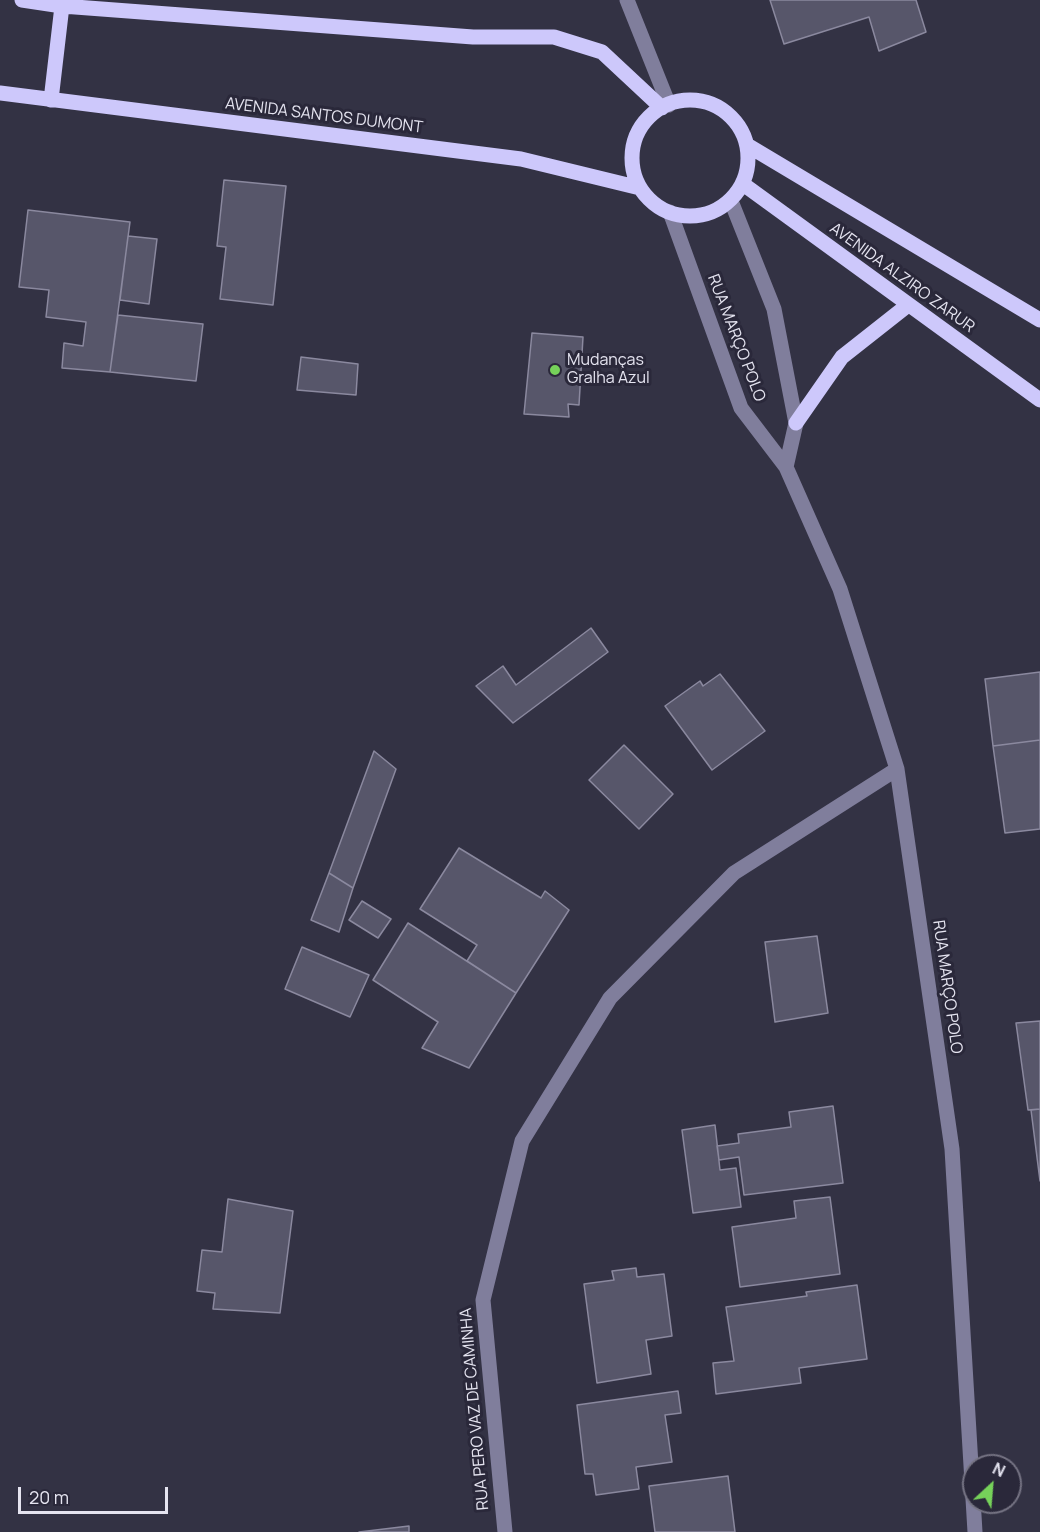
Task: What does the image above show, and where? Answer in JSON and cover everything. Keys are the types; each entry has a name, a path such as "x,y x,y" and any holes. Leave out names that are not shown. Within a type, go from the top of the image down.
{"main road":[{"path":"22,0 62,6 473,37 554,37 602,52 665,106"},
{"path":"51,100 62,6"},
{"name":"AVENIDA SANTOS DUMONT","path":"0,93 521,159 640,188"},
{"path":"688,100 708,104 726,112 739,126 747,145 748,165 743,184 731,201 713,212 691,216 670,212 652,203 640,188 633,171 632,152 637,135 647,119 665,106 688,100"},
{"name":"AVENIDA ALZIRO ZARUR","path":"747,145 1040,320"},
{"name":"AVENIDA ALZIRO ZARUR","path":"743,184 1040,400"},
{"path":"796,423 842,357 908,304"}],"street":[{"path":"627,0 665,106"},
{"name":"RUA MARÇO POLO","path":"731,201 774,309 796,423 786,467"},
{"name":"RUA MARÇO POLO","path":"670,212 741,408 786,467 840,589 897,770 952,1149 975,1532"},
{"name":"RUA PERO VAZ DE CAMINHA","path":"505,1532 483,1300 522,1141 610,998 734,873 897,770"}],"building":[{"path":"770,0 916,0 926,32 879,51 869,17 784,44"},
{"path":"224,180 286,186 273,305 220,299 226,247 217,246"},
{"path":"28,210 130,222 110,372 62,368 64,343 83,346 86,322 46,317 49,290 19,287"},
{"path":"128,236 157,239 149,304 120,300"},
{"path":"118,315 203,324 196,381 110,372"},
{"name":"Mudanças Gralha Azul","path":"532,333 583,337 579,405 568,404 569,417 524,414"},
{"path":"301,357 358,364 356,395 297,390"},
{"path":"591,628 608,652 513,723 476,686 503,666 516,685"},
{"path":"1040,672 1040,740 993,746 985,679"},
{"path":"720,674 765,731 712,770 665,706 700,681 703,686"},
{"path":"1040,740 1040,829 1005,833 993,746"},
{"path":"624,745 673,794 639,829 589,780"},
{"path":"374,751 396,769 353,888 329,873"},
{"path":"459,848 541,898 545,891 569,910 516,993 467,961 477,945 420,909"},
{"path":"329,873 353,888 339,932 311,920"},
{"path":"362,901 391,919 378,938 349,920"},
{"path":"408,923 516,993 469,1068 422,1048 438,1022 373,980"},
{"path":"817,936 828,1013 775,1022 765,942"},
{"path":"302,947 369,975 350,1017 285,989"},
{"path":"1040,1021 1040,1109 1028,1110 1016,1023"},
{"path":"833,1106 843,1183 744,1195 739,1157 719,1160 717,1146 739,1143 738,1134 791,1127 789,1112"},
{"path":"1040,1109 1040,1181 1031,1110"},
{"path":"715,1125 720,1170 736,1168 741,1207 693,1213 682,1130"},
{"path":"830,1197 840,1274 740,1287 732,1227 796,1218 794,1201"},
{"path":"228,1199 293,1211 280,1313 213,1309 215,1293 197,1291 202,1250 222,1252"},
{"path":"636,1268 637,1277 664,1274 672,1336 646,1340 651,1374 597,1383 584,1284 614,1280 612,1271"},
{"path":"857,1285 867,1359 799,1368 801,1383 716,1394 713,1363 734,1361 726,1307 807,1296 806,1292"},
{"path":"678,1391 681,1413 665,1415 672,1462 636,1467 639,1489 596,1495 593,1474 585,1474 577,1405"},
{"path":"728,1476 735,1532 655,1532 649,1486"},
{"path":"409,1526 409,1532 359,1532"}],"place":[{"name":"Mudanças Gralha Azul","path":"555,370"}]}
